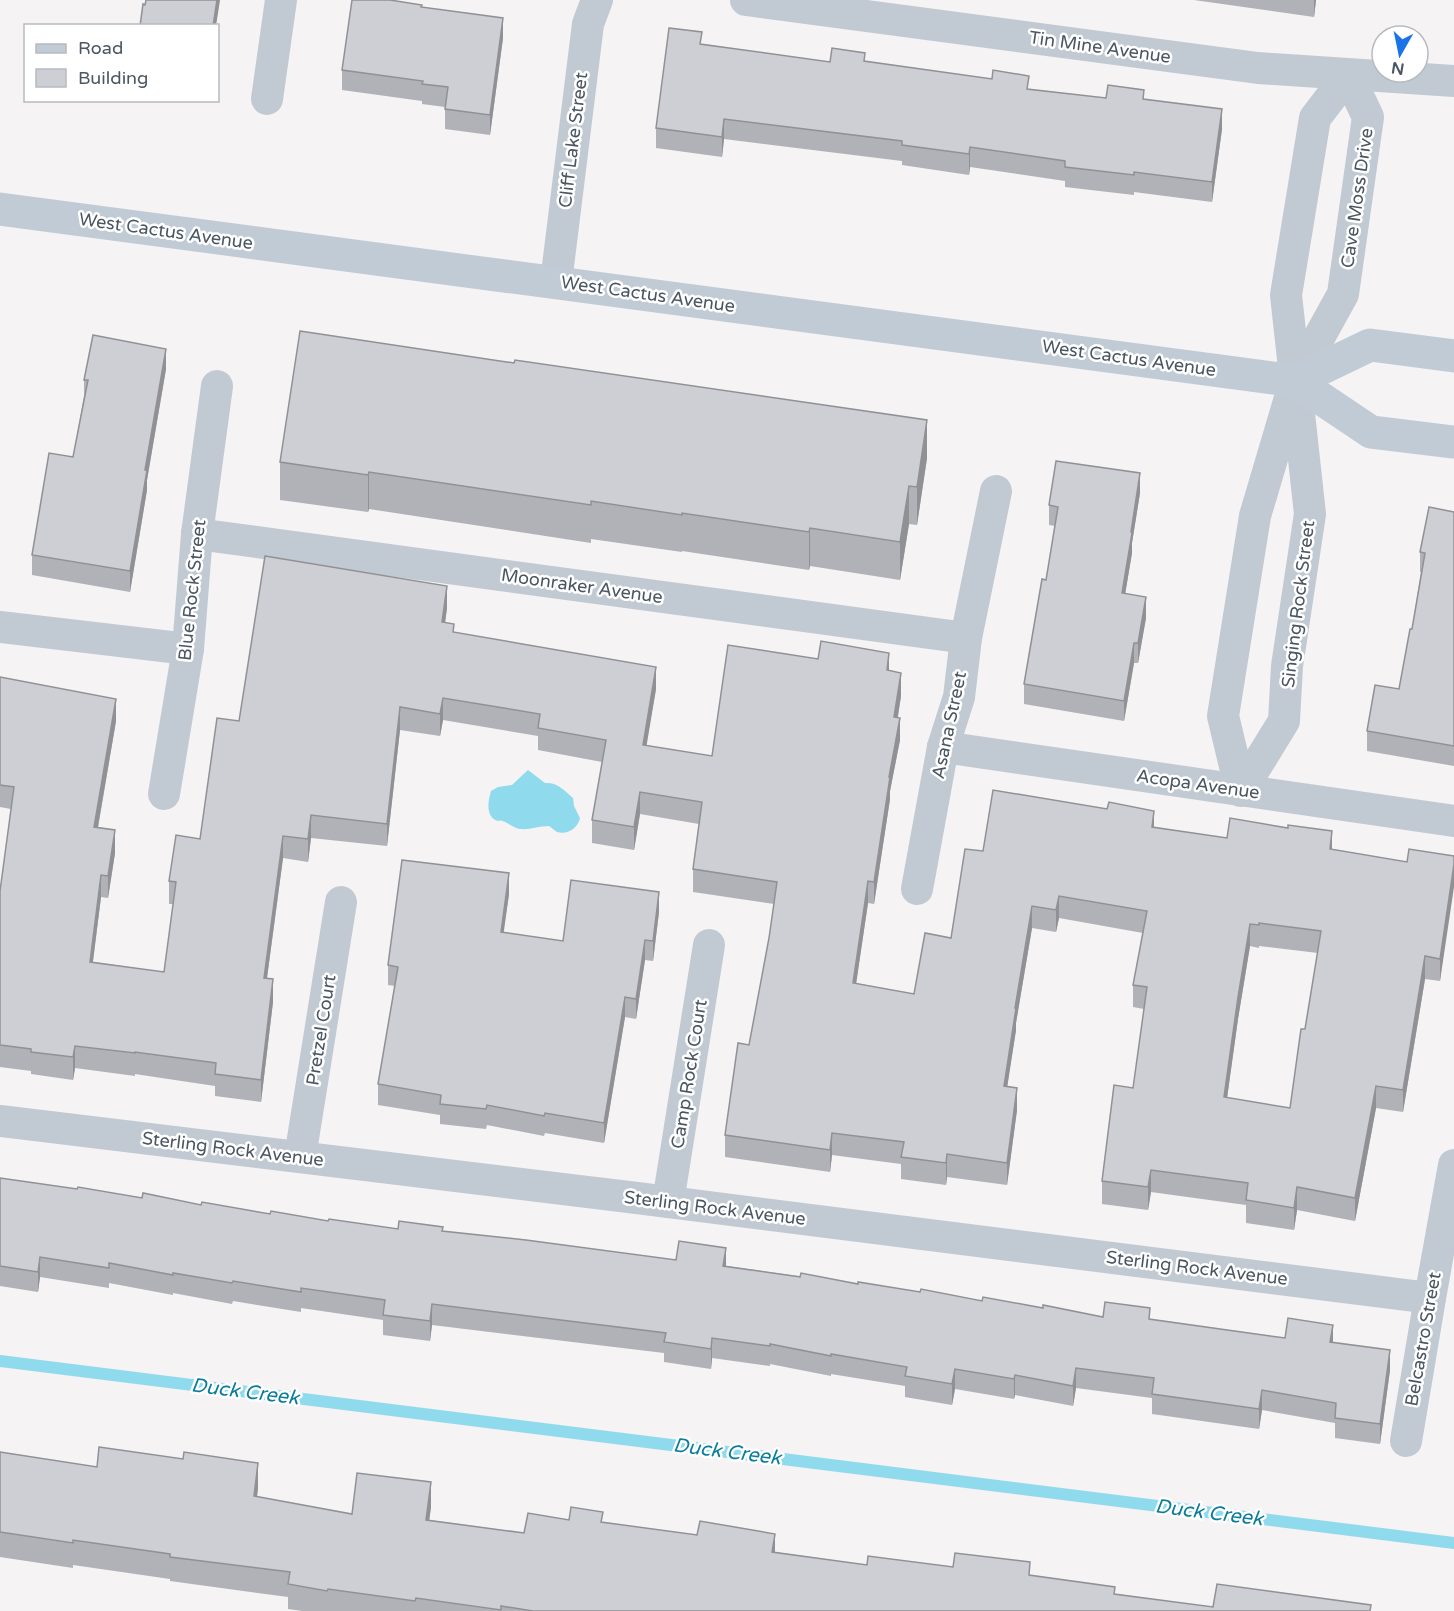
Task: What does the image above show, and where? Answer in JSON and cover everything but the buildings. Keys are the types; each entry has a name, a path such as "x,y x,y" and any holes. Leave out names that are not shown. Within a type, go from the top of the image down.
{"main road":[{"name":"West Cactus Avenue","path":"0,209 1295,381 1371,432 1454,442"},
{"path":"1295,381 1370,345 1454,356"}],"street":[{"path":"267,99 281,0"},
{"name":"Cliff Lake Street","path":"556,282 588,24 597,0"},
{"name":"Tin Mine Avenue","path":"746,0 1258,68 1454,81"},
{"path":"1241,791 1223,716 1254,516 1295,381 1286,295 1316,118 1348,75"},
{"name":"Cave Moss Drive","path":"1295,381 1343,294 1368,117 1348,75"},
{"name":"Singing Rock Street","path":"1241,791 1284,721 1287,666 1310,514 1295,381"},
{"name":"Blue Rock Street","path":"164,794 188,649 197,534 217,386"},
{"name":"Asana Street","path":"917,889 943,747 959,697 966,638 996,491"},
{"name":"Moonraker Avenue","path":"197,534 966,638"},
{"path":"0,627 188,649"},
{"name":"Acopa Avenue","path":"943,747 1454,820"},
{"name":"Pretzel Court","path":"300,1157 341,902"},
{"name":"Camp Rock Court","path":"668,1202 709,945"},
{"name":"Sterling Rock Avenue","path":"0,1121 1430,1298"},
{"name":"Belcastro Street","path":"1406,1441 1454,1165"}],"water":[{"path":"528,770 545,783 560,787 573,798 580,818 572,830 557,832 549,826 520,829 491,816 488,804 491,791 498,787 512,785"}],"waterway":[{"name":"Duck Creek","path":"0,1361 1454,1543"}]}
